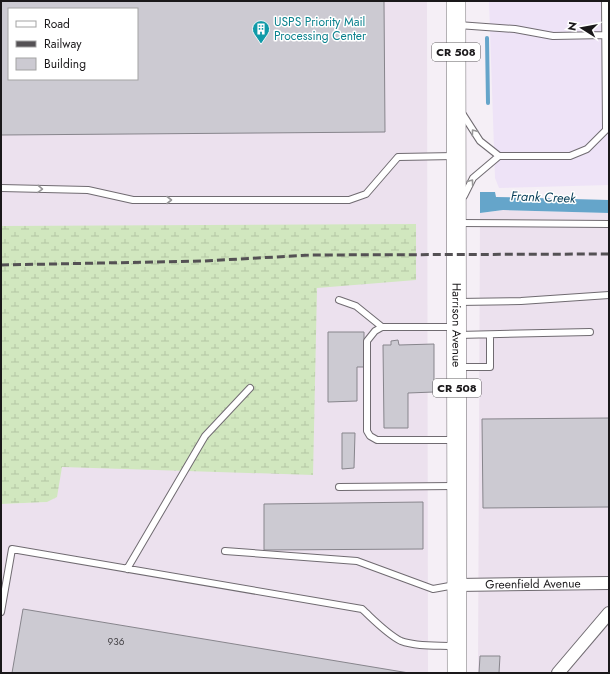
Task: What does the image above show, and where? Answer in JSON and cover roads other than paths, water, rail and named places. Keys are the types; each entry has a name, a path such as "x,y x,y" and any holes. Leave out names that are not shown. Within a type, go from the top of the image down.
{"main road":[{"name":"Harrison Avenue","path":"456,1 457,673"}],"street":[{"name":"Greenfield Avenue","path":"456,585 609,583"},
{"path":"558,673 609,613"}],"lane":[{"path":"456,103 480,141 499,156 570,156 587,148 607,130 605,1"},
{"path":"456,24 515,29 553,36 606,35"},
{"path":"1,188 88,190 133,200 349,200 366,194 398,157 456,156"},
{"path":"499,156 473,178 466,190 456,219 609,224"},
{"path":"456,302 521,301 609,295"},
{"path":"339,300 356,306 382,327"},
{"path":"457,440 377,440 370,436 367,431 367,340 375,331 382,327 457,331 490,335 590,332"},
{"path":"457,367 490,367 490,335"},
{"path":"127,569 205,436 250,388"},
{"path":"340,487 457,486"},
{"path":"1,612 12,549 362,609 379,625 402,641 423,645 457,646"},
{"path":"225,551 357,561 433,589 456,585"}],"water":[{"path":"480,192 495,192 496,197 609,200 609,213 503,210 480,213"}],"waterway":[{"name":"Frank Creek","path":"487,38 488,103"}],"railway":[{"path":"1,265 204,261 311,255 609,254"}],"place":[{"name":"USPS Priority Mail Processing Center","path":"261,44"}]}
